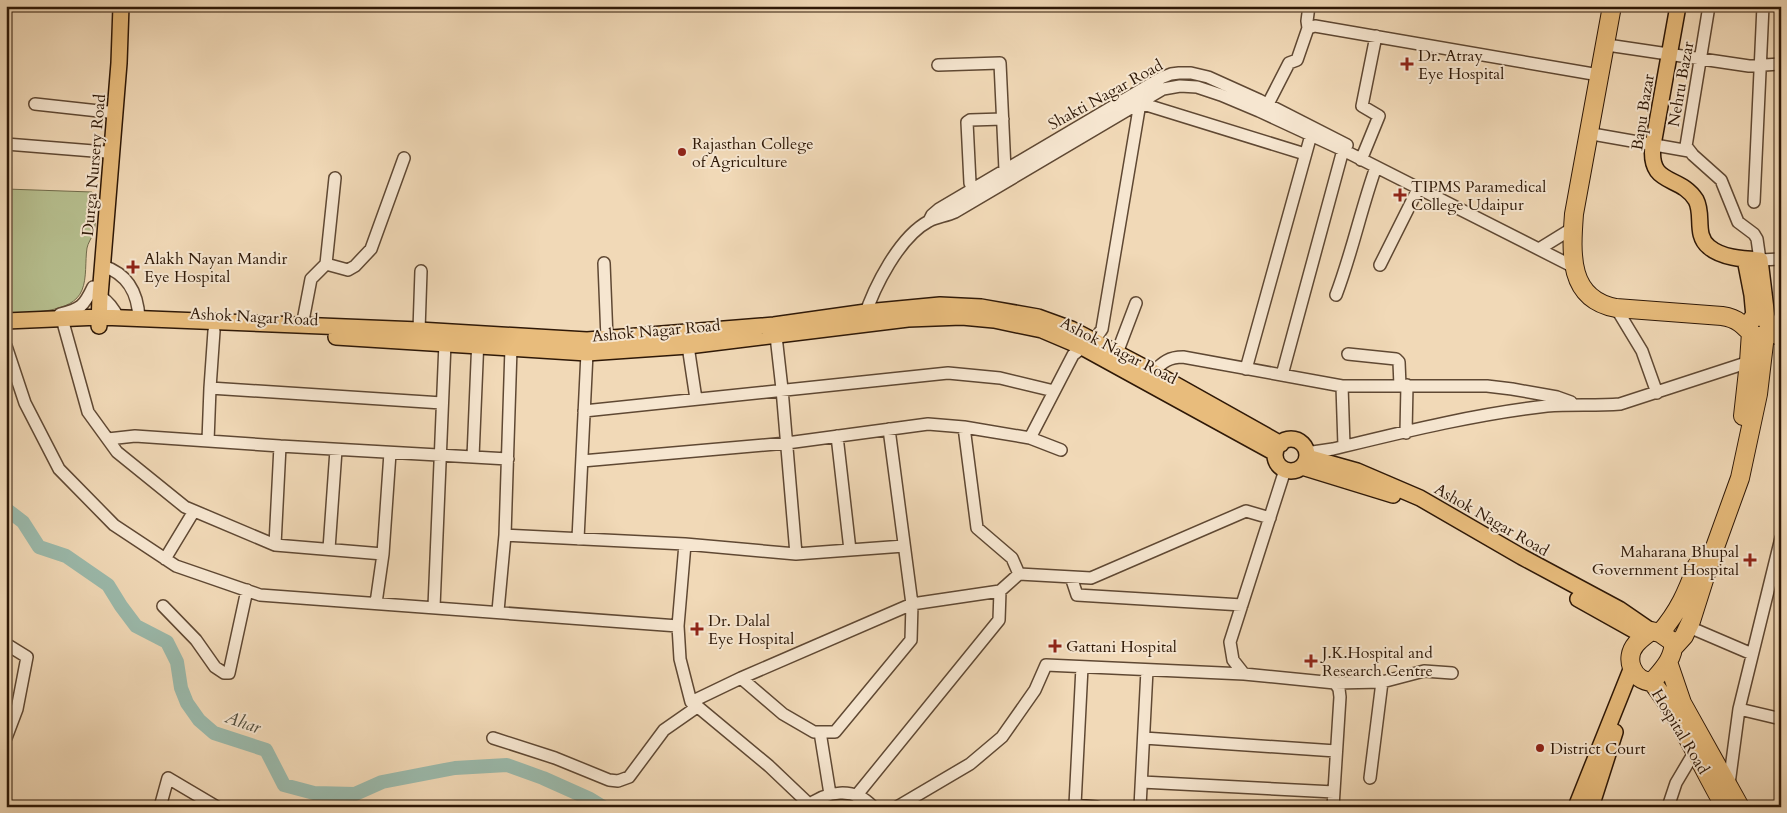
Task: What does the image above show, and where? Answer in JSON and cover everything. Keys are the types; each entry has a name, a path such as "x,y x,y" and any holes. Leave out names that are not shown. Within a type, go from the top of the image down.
{"highway":[{"path":"1612,6 1573,228 1574,267 1580,286 1589,297 1604,306 1722,316 1763,326"},
{"path":"1621,6 1584,217 1582,240 1584,268 1593,286 1609,296 1687,301 1726,306 1740,310 1763,326"},
{"path":"1763,326 1758,394 1740,478 1710,561 1689,627 1671,655 1640,676 1631,656 1635,644 1675,616 1689,586 1727,480 1741,439 1750,362 1763,326"},
{"path":"1652,633 1673,642 1671,655 1682,703 1729,784 1740,807"},
{"name":"Hospital Road","path":"1640,676 1668,706 1725,807"}],"main road":[{"name":"Durga Nursery Road","path":"95,322 113,6"},
{"name":"Durga Nursery Road","path":"97,291 103,266 119,63 121,6"},
{"name":"Bapu Bazar","path":"1678,6 1652,159 1657,171 1696,200 1699,208 1700,231 1704,242 1717,252 1752,259"},
{"path":"1752,259 1752,295 1763,326"},
{"path":"1752,259 1762,278 1763,326"},
{"path":"10,324 95,322 118,318 419,330 478,340 607,340 864,318"},
{"name":"Ashok Nagar Road","path":"10,324 64,326 95,322 214,331 445,343 478,340 511,348 587,353 688,346 776,336 864,318 978,318 1009,322 1087,343 1278,448"},
{"path":"1087,343 1117,353 1153,372 1278,448"},
{"path":"1291,440 1296,441 1304,448 1305,459 1297,470 1285,470 1278,465 1278,448 1291,440"},
{"path":"1305,459 1430,511 1546,581 1652,633"},
{"path":"1576,807 1640,676"},
{"path":"1591,807 1623,705 1640,676"}],"street":[{"path":"1268,104 1289,62 1298,60 1308,28 1309,6"},
{"name":"Nehru Bazar","path":"1709,6 1686,146 1721,180 1738,222 1754,234 1756,239 1752,259"},
{"path":"1754,202 1763,6"},
{"path":"1308,28 1319,26 1600,75"},
{"path":"1359,159 1379,116 1362,106 1376,36"},
{"path":"1614,46 1749,66 1781,64"},
{"path":"938,65 1000,63 1005,170"},
{"name":"Shakti Nagar Road","path":"975,194 1134,102 1166,76 1174,73 1191,73 1208,77 1268,104 1342,141 1350,146 1359,159"},
{"name":"Shakti Nagar Road","path":"864,318 895,253 906,240 929,221 947,216 1005,170 1134,102 1168,87 1180,86 1197,87 1221,95 1311,135 1574,267"},
{"path":"1030,438 1073,356 1100,333 1102,329 1135,131 1134,102 1306,154"},
{"path":"34,104 108,112"},
{"path":"975,194 970,181 966,122 970,120 1003,119"},
{"path":"1246,369 1311,135"},
{"path":"1598,135 1689,151"},
{"path":"6,144 106,152"},
{"path":"1282,375 1343,150"},
{"path":"326,264 348,270 355,266 371,249 404,158"},
{"path":"1336,295 1362,205 1376,167"},
{"path":"302,326 311,279 326,264 335,178"},
{"path":"1380,265 1418,189"},
{"path":"1539,249 1573,228"},
{"path":"1752,259 1781,259"},
{"path":"604,263 607,340"},
{"path":"103,266 114,270 130,286 136,297 139,319"},
{"path":"419,330 421,271"},
{"path":"10,324 76,310 97,291 111,305 118,318"},
{"path":"1117,353 1136,303"},
{"path":"1616,308 1642,351 1656,393"},
{"path":"64,326 88,412 117,452 185,507 275,545 382,554"},
{"path":"208,441 214,331"},
{"path":"776,336 796,554"},
{"path":"473,457 478,340"},
{"path":"434,607 445,343"},
{"path":"6,346 25,403 59,469 114,525 176,566 260,595 498,611 678,626"},
{"path":"688,346 696,399"},
{"path":"498,611 505,535 511,348"},
{"path":"578,539 587,353"},
{"path":"1348,354 1396,358 1399,362 1403,386 1406,433"},
{"path":"1153,372 1165,360 1174,357 1342,386 1501,387 1557,397 1576,404"},
{"path":"1305,459 1344,446 1497,413 1576,404 1599,406 1620,404 1750,362"},
{"path":"584,411 948,373 1000,378 1054,391"},
{"path":"1342,386 1344,446"},
{"path":"210,388 442,403"},
{"path":"582,461 787,443 928,424 1030,438 1061,450"},
{"path":"964,428 977,528 1012,558 1019,574"},
{"path":"741,678 782,714 814,732 835,732 911,640 912,604 888,430"},
{"path":"108,439 135,436 336,450 508,459"},
{"path":"837,436 850,550"},
{"path":"275,545 280,446"},
{"path":"329,549 336,450"},
{"path":"376,603 390,453"},
{"path":"1244,674 1233,660 1230,642 1285,470"},
{"path":"165,559 194,511"},
{"path":"493,738 555,758 609,780 618,781 629,777 664,730 694,704 741,678 912,604 1000,591 1019,574 1092,578 1246,511 1270,518"},
{"path":"505,535 685,544 796,554 904,546"},
{"path":"1729,784 1739,708 1781,538"},
{"path":"685,544 678,626 680,659 694,704 769,766 808,805 816,799 836,792 856,796 868,801 873,807"},
{"path":"1071,576 1077,595 1242,605"},
{"path":"163,606 196,640 216,667 224,673 229,673 247,590"},
{"path":"856,796 999,620 1000,591"},
{"path":"1689,627 1752,654"},
{"path":"6,644 27,657 17,708 6,738"},
{"path":"897,807 970,764 1002,737 1035,690 1046,665 1244,674 1335,683 1382,682 1424,671 1452,673"},
{"path":"1082,667 1075,806 1097,807"},
{"path":"1140,807 1147,670"},
{"path":"1370,778 1382,682"},
{"path":"1333,807 1340,697 1339,689 1335,683"},
{"path":"1739,708 1781,719"},
{"path":"820,732 830,794"},
{"path":"1144,738 1336,751"},
{"path":"1668,807 1676,783 1695,751"},
{"path":"160,807 168,778 218,807"},
{"path":"1142,782 1334,792"}],"green space":[{"path":"6,189 92,192 95,207 95,225 87,248 85,280 77,298 70,304 38,312 6,314"}],"waterway":[{"name":"Ahar","path":"6,509 23,522 39,547 66,556 108,585 136,626 167,642 177,662 181,688 187,703 199,720 214,733 266,750 284,785 314,793 355,794 382,782 455,768 507,765 543,778 590,799 603,807"}],"place":[{"name":"Dr. Atray Eye Hospital","path":"1407,64"},
{"name":"Rajasthan College of Agriculture","path":"682,152"},
{"name":"TIPMS Paramedical College Udaipur","path":"1400,195"},
{"name":"Alakh Nayan Mandir Eye Hospital","path":"133,267"},
{"name":"Maharana Bhupal Government Hospital","path":"1750,560"},
{"name":"Dr. Dalal Eye Hospital","path":"697,629"},
{"name":"Gattani Hospital","path":"1055,646"},
{"name":"J.K.Hospital and Research Centre","path":"1311,661"},
{"name":"District Court","path":"1540,748"}]}
